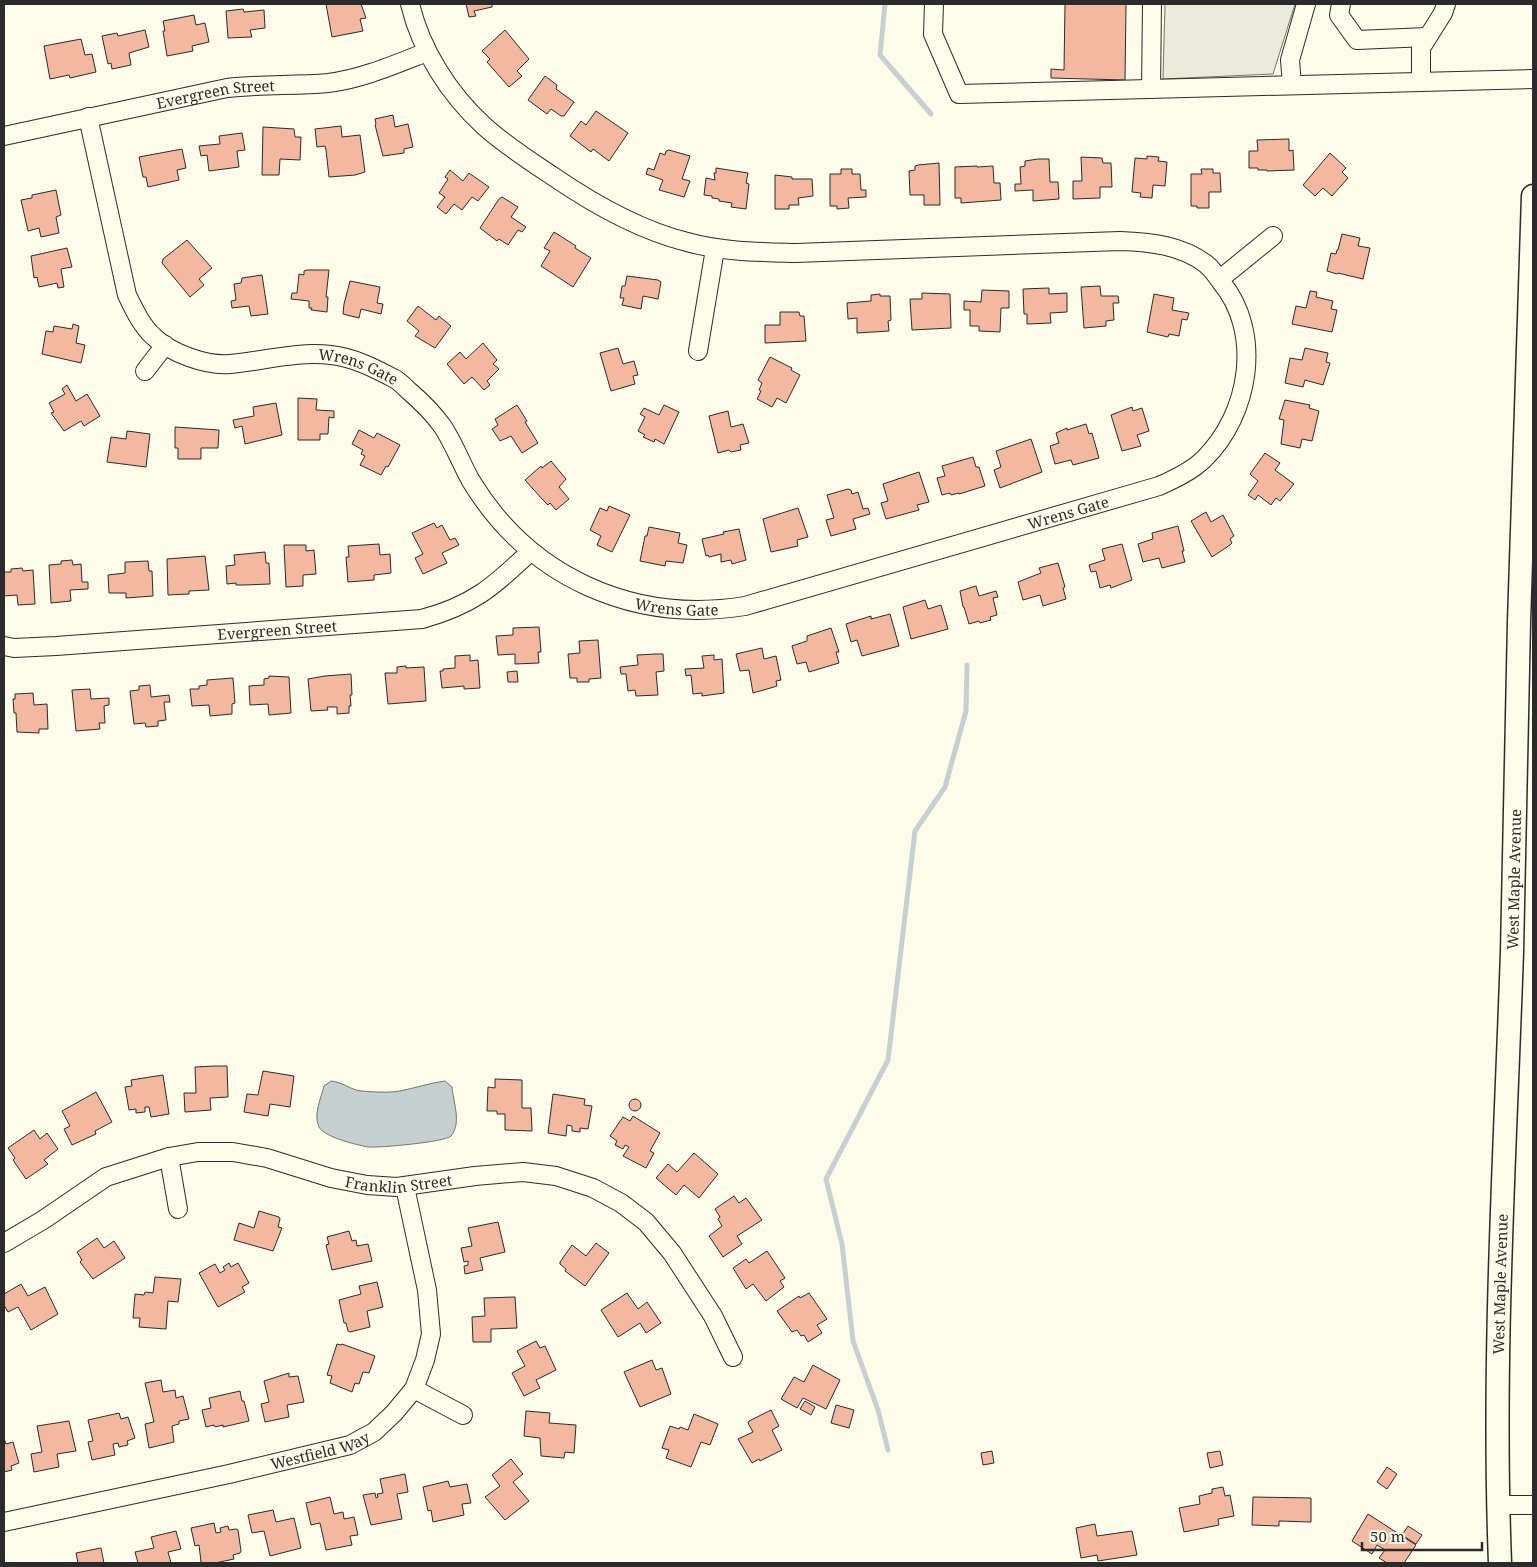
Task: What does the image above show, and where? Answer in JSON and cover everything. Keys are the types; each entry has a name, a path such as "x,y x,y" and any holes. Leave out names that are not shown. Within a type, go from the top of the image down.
{"main road":[{"name":"West Maple Avenue","path":"1500,1563 1497,1364 1501,1282 1503,1154 1512,954 1520,610 1530,416 1533,196"}],"street":[{"name":"Wrens Gate","path":"88,117 127,295 139,318 153,337 175,352 204,362 228,364 297,354 333,355 364,365 397,381 424,404 438,422 490,509 530,552 560,573 625,601 667,610 722,610 746,606 1159,486 1181,476 1204,459 1222,438 1234,416 1244,386 1247,351 1244,325 1232,294 1208,265 1188,254 1164,245 1120,241 796,253 749,252 715,249 665,236 587,199 512,148 483,125 442,76 427,52 410,4"},
{"path":"934,4 933,34 959,94 1533,79"},
{"path":"1151,89 1152,4"},
{"path":"1292,85 1290,60 1306,4"},
{"path":"1340,4 1339,15 1357,40 1428,37"},
{"path":"1421,82 1421,48 1443,13 1446,4"},
{"name":"Evergreen Street","path":"4,136 227,88 254,85 327,83 347,80 427,52"},
{"path":"1220,279 1273,236"},
{"path":"698,351 715,249"},
{"path":"145,372 165,345"},
{"name":"Evergreen Street","path":"4,646 14,648 56,646 422,619 446,613 474,599 495,584 530,552"},
{"name":"Franklin Street","path":"4,1243 106,1178 169,1157 198,1152 233,1152 267,1158 331,1178 367,1185 405,1187 475,1176 523,1172 556,1176 593,1188 621,1203 646,1222 672,1253 713,1316 733,1357"},
{"path":"169,1157 178,1209"},
{"name":"Westfield Way","path":"4,1522 229,1474 350,1445 374,1432 394,1413 414,1389 429,1343 430,1311 405,1187"},
{"path":"414,1389 464,1415"},
{"path":"1498,1505 1533,1505"}],"shaded area":[{"path":"1165,4 1295,4 1273,74 1163,79"},
{"path":"331,1081 357,1090 385,1092 400,1091 445,1081 452,1087 456,1112 454,1131 451,1136 446,1138 384,1147 368,1147 334,1137 322,1131 317,1122 318,1106 324,1086"}],"building":[{"path":"326,4 361,4 366,18 360,19 363,31 332,37"},
{"path":"466,4 492,4 492,7 474,11 476,16 469,17"},
{"path":"1065,4 1126,4 1125,80 1051,78 1051,69 1064,70"},
{"path":"243,9 244,12 264,10 265,28 250,30 252,37 228,38 226,11"},
{"path":"194,15 196,25 205,23 209,42 192,46 193,51 167,56 163,21"},
{"path":"145,30 149,47 129,53 131,65 112,69 111,63 108,64 102,36 117,33 118,36"},
{"path":"505,30 529,59 517,71 522,76 509,87 487,62 490,59 482,51"},
{"path":"81,39 85,55 92,54 96,72 70,78 69,75 50,79 44,46"},
{"path":"545,76 557,85 556,89 574,102 564,116 551,109 547,114 528,100"},
{"path":"596,111 628,133 609,161 593,149 591,152 570,136 581,121 586,125"},
{"path":"393,115 395,127 408,124 413,147 404,149 404,153 383,156 375,119"},
{"path":"341,126 342,137 360,135 365,172 355,175 329,177 325,146 317,147 315,129"},
{"path":"263,127 294,129 295,137 301,137 300,160 280,159 279,175 262,175"},
{"path":"242,133 245,150 237,151 239,167 209,171 207,155 201,156 199,146 220,144 219,136"},
{"path":"1289,139 1289,151 1293,150 1294,170 1267,171 1249,168 1249,151 1258,151 1257,140"},
{"path":"182,149 186,168 177,170 179,180 148,187 146,177 143,177 139,157"},
{"path":"669,150 690,156 682,179 690,181 684,197 659,190 663,180 646,174 648,168 654,170 660,153 665,155 666,151"},
{"path":"1330,153 1346,168 1342,172 1348,178 1332,196 1323,188 1315,196 1303,185"},
{"path":"1147,156 1159,157 1158,161 1167,162 1165,186 1153,185 1152,198 1140,197 1141,193 1132,192 1135,158 1147,159"},
{"path":"1081,157 1102,158 1103,163 1111,163 1112,187 1100,187 1100,198 1073,199 1073,181 1082,181"},
{"path":"1049,159 1050,182 1058,182 1059,199 1033,201 1033,190 1015,191 1015,184 1021,184 1020,167 1025,166 1025,161"},
{"path":"939,163 940,205 924,205 924,195 910,195 909,171 915,170 915,166 918,165"},
{"path":"993,166 994,183 1000,183 1001,200 961,203 961,198 955,198 955,167"},
{"path":"716,168 748,173 746,183 749,184 746,209 731,207 732,203 719,201 719,199 712,198 712,196 704,195 706,178 715,180 714,173 716,173"},
{"path":"841,169 852,169 852,174 860,174 861,190 866,190 866,197 848,198 849,208 837,209 837,206 830,206 830,174 841,174"},
{"path":"1201,169 1213,169 1213,173 1220,173 1221,192 1209,192 1209,208 1191,206 1191,174 1202,174"},
{"path":"450,170 463,181 469,173 489,187 478,201 472,197 462,210 454,204 446,214 437,207 445,197 439,193 448,179 445,177"},
{"path":"775,175 792,177 792,179 812,179 813,196 798,198 799,205 789,205 789,209 775,209"},
{"path":"56,190 61,215 56,217 59,233 41,237 39,228 28,231 21,200 32,198 32,195"},
{"path":"502,197 518,207 511,217 526,227 522,232 518,230 508,245 499,239 497,241 480,228"},
{"path":"554,232 591,258 573,287 541,266 550,251 544,248"},
{"path":"1342,234 1360,238 1358,246 1370,248 1363,279 1327,271 1331,253 1336,254"},
{"path":"187,240 212,268 199,279 204,285 190,297 162,263 163,259"},
{"path":"67,248 72,267 61,269 64,287 58,288 57,283 39,287 37,277 34,278 31,256"},
{"path":"329,270 326,297 328,297 327,312 311,310 312,308 309,308 309,301 291,299 292,293 297,293 299,274 304,275 304,271"},
{"path":"262,275 268,314 251,316 249,306 232,308 231,301 236,300 234,284 241,283 242,278"},
{"path":"627,276 661,282 658,299 643,296 641,309 622,305 624,298 620,298 622,286 625,286"},
{"path":"350,281 380,287 377,303 383,304 381,314 361,309 359,318 343,314"},
{"path":"1100,286 1101,296 1118,296 1119,303 1113,303 1114,320 1106,321 1106,326 1084,328 1081,287"},
{"path":"1049,288 1049,294 1067,293 1067,312 1050,313 1051,323 1027,324 1027,314 1024,314 1023,289"},
{"path":"982,290 1009,291 1009,308 1001,308 1000,332 979,331 979,326 970,326 970,310 964,310 964,301 981,302"},
{"path":"1310,291 1317,292 1316,297 1333,301 1331,309 1337,310 1332,332 1292,324 1296,306 1306,308"},
{"path":"922,293 950,294 951,328 912,330 910,299 922,299"},
{"path":"880,294 880,296 890,296 891,320 888,321 889,331 857,333 857,318 848,319 847,303 871,301 871,295"},
{"path":"1154,294 1174,298 1172,310 1189,313 1187,320 1182,319 1179,336 1169,334 1168,337 1147,332"},
{"path":"418,306 436,320 439,316 451,326 435,348 415,336 419,331 407,321"},
{"path":"780,312 799,312 800,316 804,316 806,341 765,343 765,325 780,325"},
{"path":"73,324 79,326 76,343 85,345 81,363 42,354 46,331 53,332 54,326 72,329"},
{"path":"483,343 497,360 493,364 499,369 487,381 490,385 484,390 472,377 464,384 447,364 460,352 466,359"},
{"path":"618,348 623,364 634,361 638,375 633,376 635,384 611,391 600,353"},
{"path":"1305,348 1328,353 1326,362 1330,363 1323,385 1305,380 1303,387 1285,383 1290,358 1302,360"},
{"path":"770,357 792,368 791,370 800,375 786,403 777,398 772,407 757,399 762,383 758,380"},
{"path":"67,385 76,401 87,394 100,416 84,426 81,421 64,431 51,413 54,412 49,403 65,394 62,389"},
{"path":"298,398 317,399 316,410 334,411 334,418 329,417 328,434 320,434 320,440 298,440"},
{"path":"1285,400 1310,405 1309,408 1319,411 1312,441 1302,439 1300,448 1281,444 1284,420 1279,419"},
{"path":"276,403 282,435 245,444 242,426 235,428 233,420 254,416 253,407"},
{"path":"517,405 538,443 522,453 511,436 500,441 492,429 498,425 495,419"},
{"path":"664,405 679,412 664,444 655,439 654,442 643,437 645,435 638,431 645,417 640,414 644,408 659,415"},
{"path":"1132,407 1133,411 1142,408 1149,431 1137,435 1141,446 1122,451 1111,415"},
{"path":"728,411 731,427 743,424 749,443 740,445 741,450 731,452 729,450 718,453 709,416"},
{"path":"1086,424 1089,434 1092,433 1099,458 1073,465 1071,460 1055,464 1050,446 1059,443 1056,433 1067,428 1067,430"},
{"path":"175,427 219,430 218,448 201,448 201,459 178,459 178,448 175,448"},
{"path":"359,430 374,438 377,433 400,445 388,467 386,466 381,475 360,465 365,456 361,454 363,450 352,444"},
{"path":"127,431 150,434 146,467 107,462 111,437 126,439"},
{"path":"1031,439 1042,472 1000,488 994,470 1001,467 996,451"},
{"path":"1265,453 1280,463 1275,470 1294,484 1280,501 1276,498 1271,505 1258,495 1255,500 1248,495 1258,481 1250,474"},
{"path":"973,457 976,467 979,467 985,486 959,494 951,495 950,493 942,495 937,478 945,476 942,466"},
{"path":"551,461 566,479 559,487 569,499 556,510 550,503 548,505 525,480 541,466 542,468"},
{"path":"919,472 929,502 917,505 919,510 886,519 881,503 888,501 883,484"},
{"path":"848,489 851,490 852,494 858,492 863,509 868,508 870,514 853,519 856,529 831,536 826,520 834,518 827,495"},
{"path":"609,506 630,515 612,552 597,545 601,536 590,530 600,508 607,511"},
{"path":"798,508 808,537 797,540 798,546 771,552 763,519"},
{"path":"1206,512 1211,522 1223,515 1234,536 1230,539 1232,543 1230,545 1212,557 1191,521"},
{"path":"434,523 437,528 442,525 450,540 455,538 459,545 442,553 447,563 423,574 415,558 423,554 412,533"},
{"path":"1178,526 1185,562 1162,568 1159,558 1143,562 1138,544 1153,539 1152,533"},
{"path":"649,527 680,533 678,543 687,545 683,563 666,561 665,566 640,561 645,536 647,536"},
{"path":"739,529 746,560 732,564 731,560 721,562 721,554 706,556 702,539"},
{"path":"379,544 380,555 390,554 391,573 374,575 374,580 348,582 346,557 349,557 348,546"},
{"path":"1122,544 1132,580 1111,588 1110,585 1100,588 1096,571 1091,572 1089,565 1105,560 1102,549"},
{"path":"284,545 306,545 306,551 314,550 316,574 303,575 303,586 286,587"},
{"path":"265,552 266,563 269,563 270,584 227,584 226,566 235,565 234,555"},
{"path":"205,556 209,590 189,591 189,594 168,595 167,559"},
{"path":"72,560 73,565 81,564 82,582 88,582 88,589 70,590 71,601 51,603 49,565 61,564 61,561"},
{"path":"148,561 149,571 152,571 153,596 126,598 126,593 109,593 108,575 125,573 125,562"},
{"path":"1058,563 1065,587 1063,588 1066,599 1043,606 1040,595 1023,600 1018,582 1041,573 1039,568"},
{"path":"22,568 23,571 33,570 35,604 18,605 17,595 4,596 4,572 11,572 11,569"},
{"path":"976,586 979,596 996,591 998,597 993,598 997,615 990,617 991,620 969,624 960,591"},
{"path":"925,600 928,609 941,605 948,629 911,639 903,607"},
{"path":"890,614 899,646 862,656 857,640 851,642 846,624 871,616 871,619"},
{"path":"539,627 541,652 538,652 539,663 515,664 515,654 498,655 496,636 513,635 513,628"},
{"path":"831,628 839,652 836,652 839,663 809,672 806,662 797,664 792,646 807,641 807,636"},
{"path":"598,640 601,678 589,679 589,682 577,682 577,678 570,678 568,654 580,653 579,641"},
{"path":"762,648 764,659 776,656 781,680 776,681 777,686 753,693 749,670 740,671 736,654"},
{"path":"663,654 664,671 656,672 658,695 636,696 635,690 628,691 626,674 621,674 620,667 638,665 637,655"},
{"path":"470,655 470,661 478,660 480,688 464,689 464,686 442,688 440,671 455,668 455,656"},
{"path":"714,655 714,660 722,659 724,693 702,696 702,693 693,694 691,675 686,676 685,669 704,668 702,656"},
{"path":"406,666 406,668 424,667 426,701 388,704 385,673 397,673 397,667"},
{"path":"517,671 518,682 508,682 507,672"},
{"path":"351,674 352,695 350,695 351,706 349,706 349,713 337,714 337,707 327,707 328,710 311,711 308,679"},
{"path":"269,676 289,677 291,713 269,715 268,704 250,705 249,686 264,685 264,679 269,678"},
{"path":"233,678 235,703 232,704 232,714 210,716 209,705 192,706 190,689 199,689 199,686 207,685 207,680"},
{"path":"150,685 151,697 169,695 170,702 164,702 166,720 158,721 158,726 146,727 145,723 134,724 130,691 139,690 139,686"},
{"path":"90,689 91,699 109,698 109,705 104,706 105,723 99,723 100,729 76,731 72,690"},
{"path":"33,693 34,705 47,704 48,729 39,729 39,733 17,732 13,699 15,699 15,694"},
{"path":"227,1066 228,1097 210,1098 211,1110 185,1112 184,1093 196,1093 195,1067"},
{"path":"263,1071 294,1076 290,1107 270,1104 268,1116 244,1112 247,1094 258,1095"},
{"path":"163,1075 169,1114 151,1117 149,1107 145,1107 145,1112 136,1113 136,1109 129,1110 125,1087 132,1086 131,1080"},
{"path":"495,1079 522,1080 522,1108 531,1108 532,1131 505,1130 505,1114 497,1114 497,1111 487,1111 488,1087 495,1088"},
{"path":"96,1092 112,1122 95,1131 96,1134 72,1145 64,1129 70,1126 62,1111"},
{"path":"553,1094 585,1099 584,1105 592,1106 588,1129 580,1128 580,1132 572,1131 572,1126 567,1125 566,1136 548,1133"},
{"path":"637,1099 640,1100 640,1110 633,1111 630,1110 629,1103 630,1100"},
{"path":"633,1116 660,1133 650,1151 654,1153 646,1168 623,1156 629,1147 625,1145 623,1149 615,1145 617,1141 610,1136 623,1117 630,1121"},
{"path":"34,1130 40,1139 47,1133 58,1149 44,1160 48,1164 26,1179 13,1160 15,1158 8,1148"},
{"path":"694,1153 718,1174 699,1198 684,1185 676,1195 656,1178 668,1164 677,1172"},
{"path":"734,1196 739,1203 746,1198 762,1220 737,1236 742,1244 723,1257 709,1236 722,1226 718,1219 720,1217 715,1209"},
{"path":"259,1211 279,1217 280,1219 278,1227 282,1228 273,1251 234,1240 239,1223 254,1228"},
{"path":"498,1222 505,1252 480,1258 483,1270 465,1274 464,1266 468,1265 468,1261 464,1262 461,1248 472,1246 468,1228"},
{"path":"349,1231 352,1241 356,1240 357,1246 368,1244 372,1261 332,1270 326,1245 329,1244 327,1237"},
{"path":"97,1238 104,1248 114,1241 125,1258 93,1279 80,1262 82,1260 77,1252"},
{"path":"596,1243 609,1253 585,1286 565,1271 566,1269 560,1262 572,1245 586,1256"},
{"path":"767,1251 785,1278 780,1281 784,1287 766,1301 753,1284 746,1289 733,1268 746,1259 749,1263"},
{"path":"229,1263 231,1267 238,1263 249,1283 242,1287 245,1292 218,1307 199,1273 215,1264 220,1273 225,1270 223,1267"},
{"path":"155,1277 181,1279 178,1302 168,1301 166,1329 139,1327 140,1318 133,1318 135,1294 153,1293"},
{"path":"377,1282 383,1307 367,1311 370,1327 348,1331 346,1323 344,1323 339,1300 361,1294 359,1286"},
{"path":"21,1284 28,1296 45,1287 58,1314 31,1330 18,1307 8,1312 4,1305 4,1294"},
{"path":"627,1293 638,1309 647,1302 661,1323 646,1333 640,1323 618,1337 601,1310"},
{"path":"809,1293 827,1319 817,1325 822,1333 808,1342 804,1335 801,1336 797,1330 792,1332 777,1311 799,1296 800,1298"},
{"path":"515,1297 517,1328 491,1329 491,1342 473,1342 472,1317 485,1316 484,1298"},
{"path":"536,1341 540,1348 545,1346 556,1370 536,1380 540,1388 524,1396 512,1373 525,1366 517,1351"},
{"path":"337,1344 342,1344 375,1356 369,1373 363,1372 359,1384 355,1383 352,1392 330,1383 332,1376 327,1375"},
{"path":"652,1360 656,1370 662,1368 671,1394 640,1407 624,1372"},
{"path":"813,1365 840,1380 826,1409 803,1398 797,1408 781,1399 794,1377 804,1382"},
{"path":"289,1373 289,1377 298,1376 304,1402 287,1405 289,1417 265,1422 261,1404 269,1402 264,1381"},
{"path":"161,1380 163,1392 175,1390 176,1398 183,1396 189,1419 179,1421 179,1424 172,1426 174,1442 149,1448 145,1424 154,1422 145,1383"},
{"path":"240,1391 249,1421 223,1427 223,1425 215,1427 214,1425 206,1427 202,1410 211,1408 209,1398"},
{"path":"805,1401 815,1407 811,1415 800,1409"},
{"path":"836,1405 854,1410 849,1428 831,1423"},
{"path":"771,1410 779,1426 772,1430 782,1450 752,1463 738,1439 753,1432 748,1423 749,1421"},
{"path":"526,1411 550,1413 549,1423 576,1425 574,1453 565,1452 564,1458 541,1456 540,1438 524,1436"},
{"path":"119,1413 121,1419 128,1417 135,1438 127,1441 128,1445 119,1447 118,1443 113,1444 115,1455 92,1460 88,1442 93,1441 88,1420"},
{"path":"694,1414 718,1424 710,1445 701,1442 691,1467 666,1458 669,1450 662,1448 670,1426 688,1430"},
{"path":"69,1421 76,1451 57,1454 59,1467 34,1472 31,1454 42,1452 37,1426"},
{"path":"4,1438 6,1444 13,1442 19,1463 11,1466 12,1470 4,1472"},
{"path":"992,1451 994,1463 983,1465 981,1453"},
{"path":"1220,1451 1223,1465 1210,1468 1207,1453"},
{"path":"511,1459 523,1474 513,1482 529,1501 505,1520 485,1497 500,1486 492,1475"},
{"path":"1387,1467 1397,1474 1387,1489 1377,1482"},
{"path":"405,1474 408,1492 397,1494 402,1519 371,1525 363,1495 375,1493 376,1498 378,1497 377,1494 383,1493 380,1479"},
{"path":"448,1481 450,1487 467,1484 471,1503 462,1504 464,1515 433,1522 431,1510 428,1511 423,1487"},
{"path":"1223,1487 1225,1496 1230,1495 1234,1516 1218,1519 1219,1525 1184,1532 1179,1508 1200,1504 1199,1496 1212,1493 1212,1489"},
{"path":"330,1497 334,1514 343,1512 344,1519 354,1517 358,1535 350,1536 352,1545 326,1550 320,1523 311,1525 306,1503"},
{"path":"1253,1497 1311,1498 1311,1522 1279,1521 1279,1526 1252,1525"},
{"path":"273,1510 276,1522 294,1518 301,1548 270,1556 264,1531 252,1533 248,1515"},
{"path":"1368,1514 1416,1545 1404,1563 1387,1563 1379,1558 1385,1550 1377,1545 1372,1554 1352,1541"},
{"path":"214,1523 216,1533 221,1532 220,1528 228,1526 229,1530 238,1530 241,1551 233,1555 234,1559 215,1563 203,1563 201,1562 199,1545 195,1546 191,1528"},
{"path":"1095,1524 1097,1536 1132,1531 1137,1555 1098,1561 1097,1555 1081,1558 1076,1528"},
{"path":"1408,1526 1422,1535 1416,1544 1402,1535"},
{"path":"176,1531 181,1549 168,1552 171,1563 138,1563 135,1552 154,1548 151,1537"},
{"path":"101,1548 104,1563 78,1563 76,1553"}],"waterway":[{"path":"885,4 880,55 931,114"},
{"path":"888,1450 878,1410 853,1341 842,1244 826,1179 888,1060 915,831 945,787 966,711 967,665"}]}
